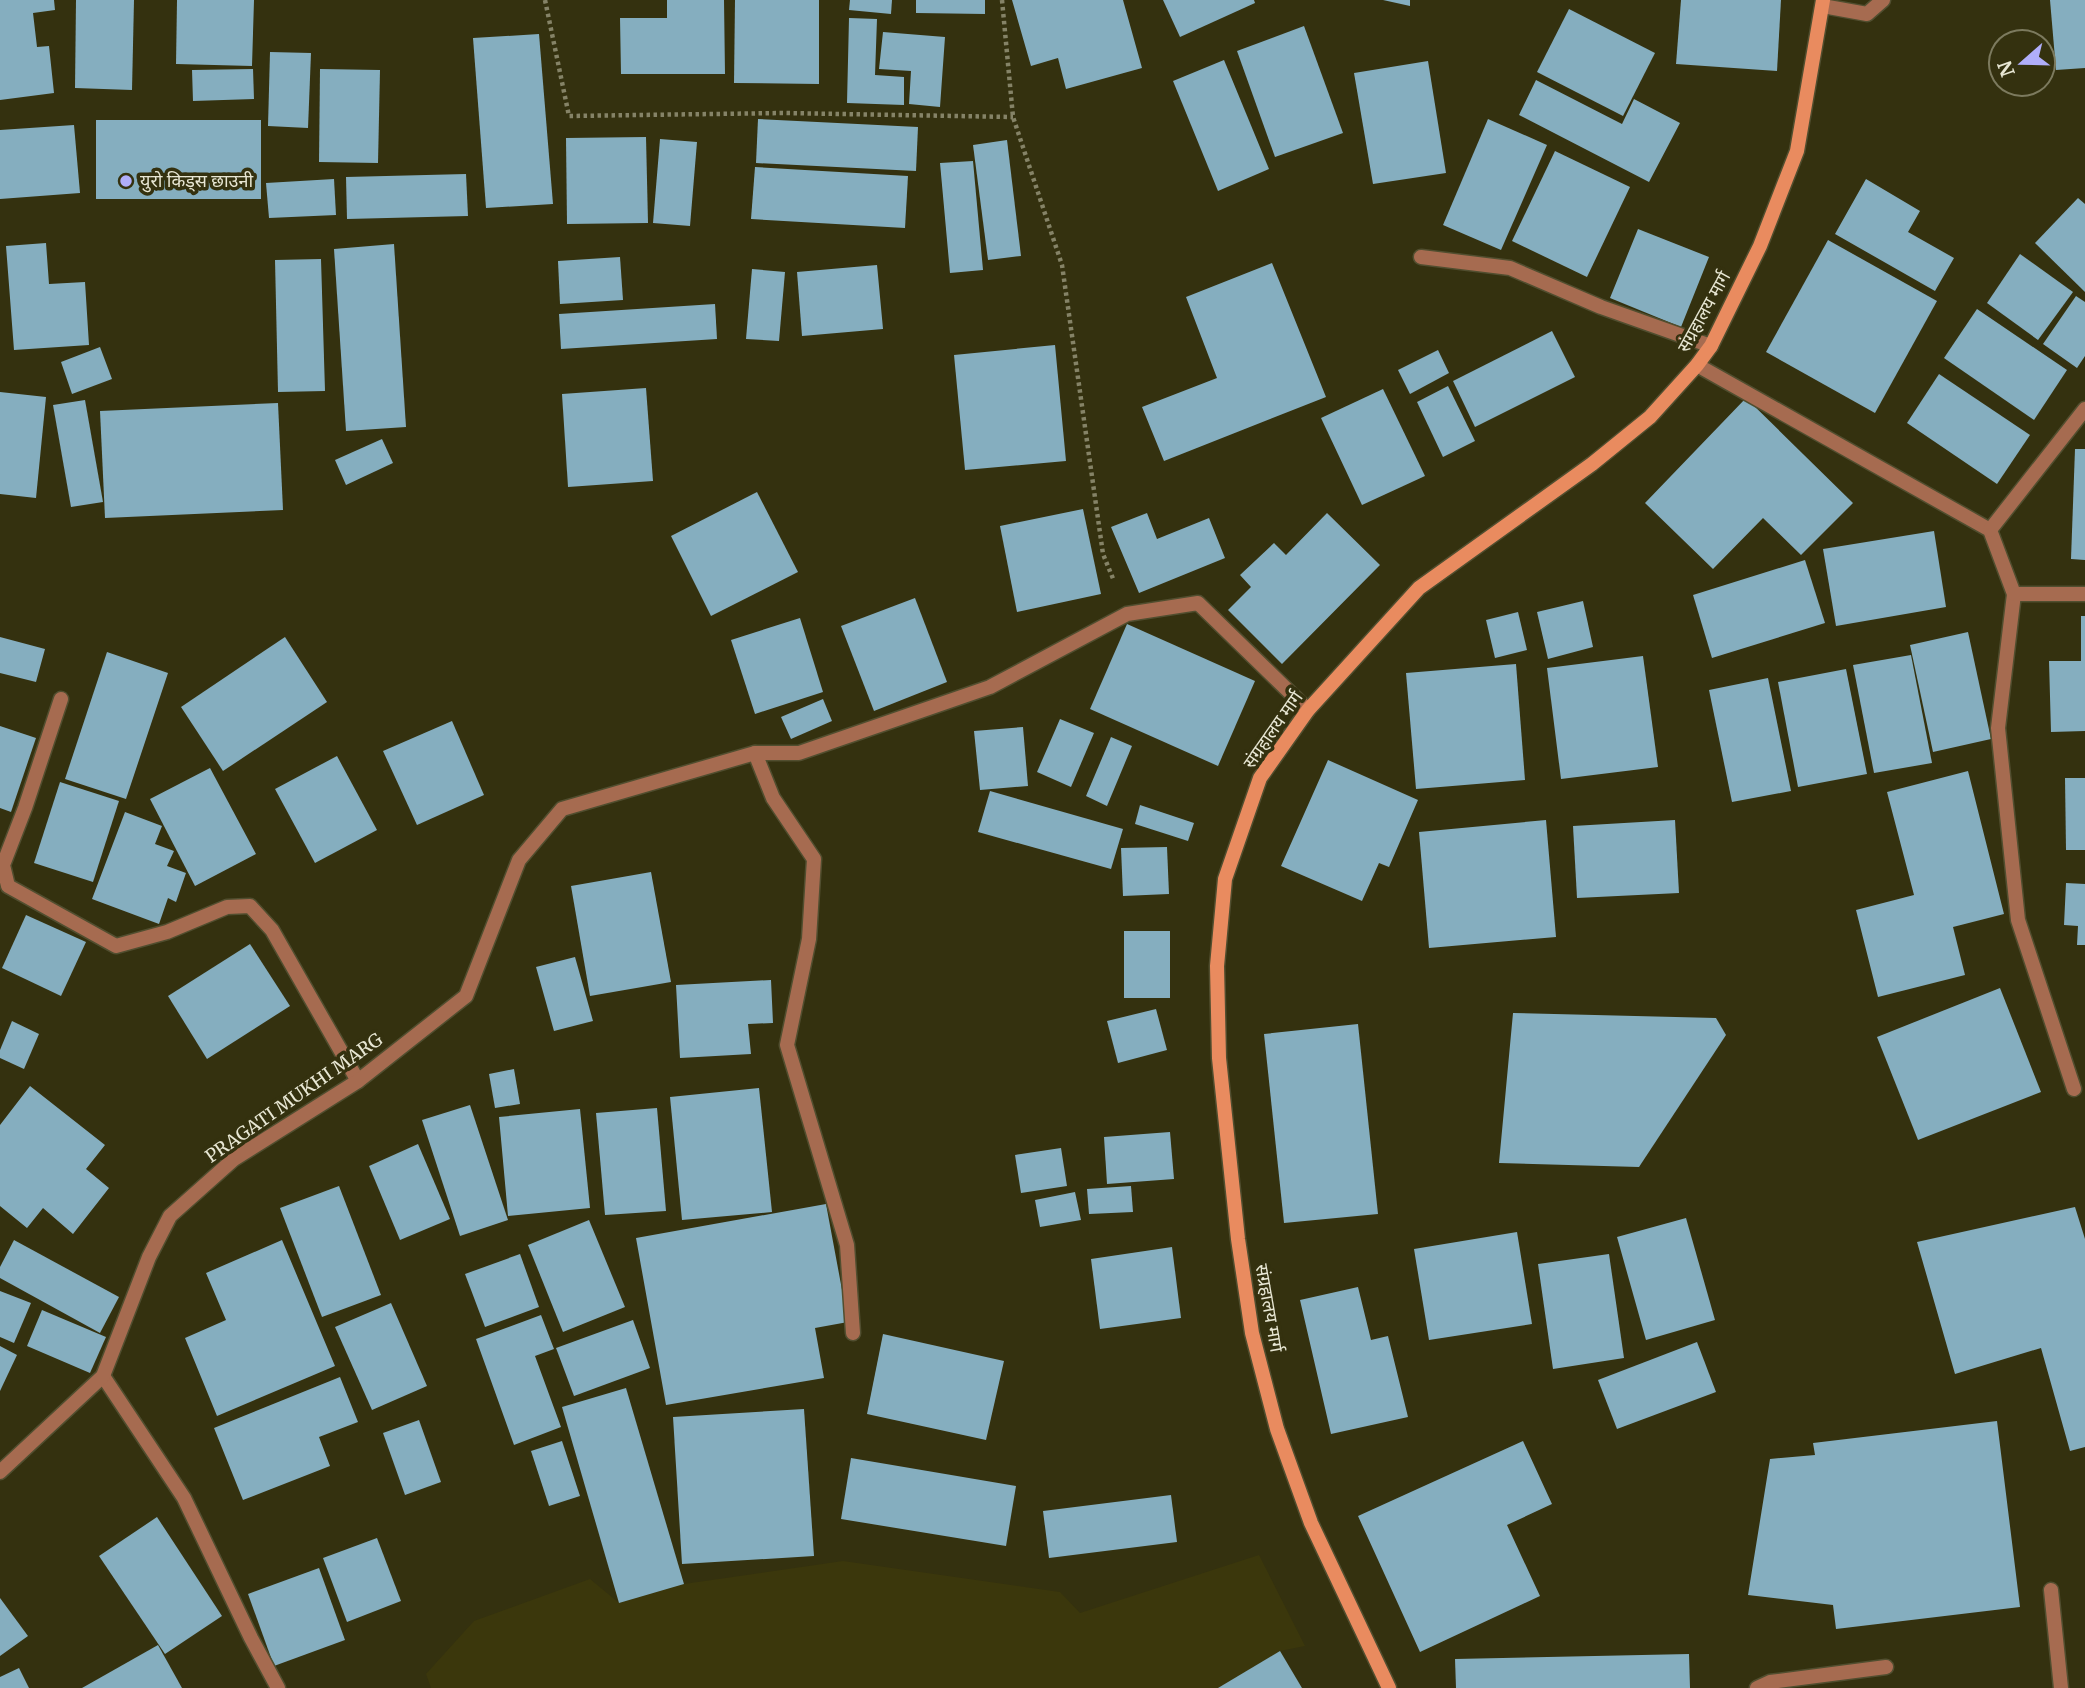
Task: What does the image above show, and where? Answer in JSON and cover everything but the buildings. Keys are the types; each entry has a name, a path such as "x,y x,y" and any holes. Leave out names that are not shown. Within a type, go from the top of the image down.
{"main road":[{"name":"संग्रहालय मार्ग","path":"1389,1688 1311,1523 1277,1429 1252,1333 1238,1239 1219,1058 1217,967 1225,879 1260,778 1308,710 1419,588 1592,464 1650,417 1698,365 1711,346 1760,246 1797,151 1823,3"}],"street":[{"path":"1823,3 1867,14 1883,0"},
{"path":"1421,257 1510,268 1601,307 1711,346"},
{"path":"1698,365 1990,530 2014,594 1998,728 2018,920 2074,1089"},
{"path":"1990,530 2085,409"},
{"path":"2014,594 2085,594"},
{"name":"PRAGATI MUKHI MARG","path":"0,1472 103,1376 149,1257 170,1216 234,1158 358,1081 466,996 519,860 562,809 755,753 799,752 990,687 1127,614 1198,603 1308,710"},
{"path":"61,699 3,865 8,886 116,946 167,932 227,907 250,906 272,930 358,1081"},
{"path":"755,753 773,797 814,859 809,939 787,1045 847,1245 853,1332"},
{"path":"103,1376 184,1498 250,1638 278,1688"},
{"path":"2051,1590 2061,1688"},
{"path":"1757,1688 1770,1682 1886,1667"}],"path":[{"path":"545,0 569,116 783,113 1013,117"},
{"path":"1002,0 1013,117 1062,265 1103,554 1127,614"}],"shaded area":[{"path":"1259,1555 1305,1646 1280,1651 1218,1688 431,1688 426,1674 474,1621 590,1579 619,1603 684,1584 843,1561 1060,1592 1080,1613"}],"place":[{"name":"युरो किड्स छाउनी","path":"126,181"}]}
